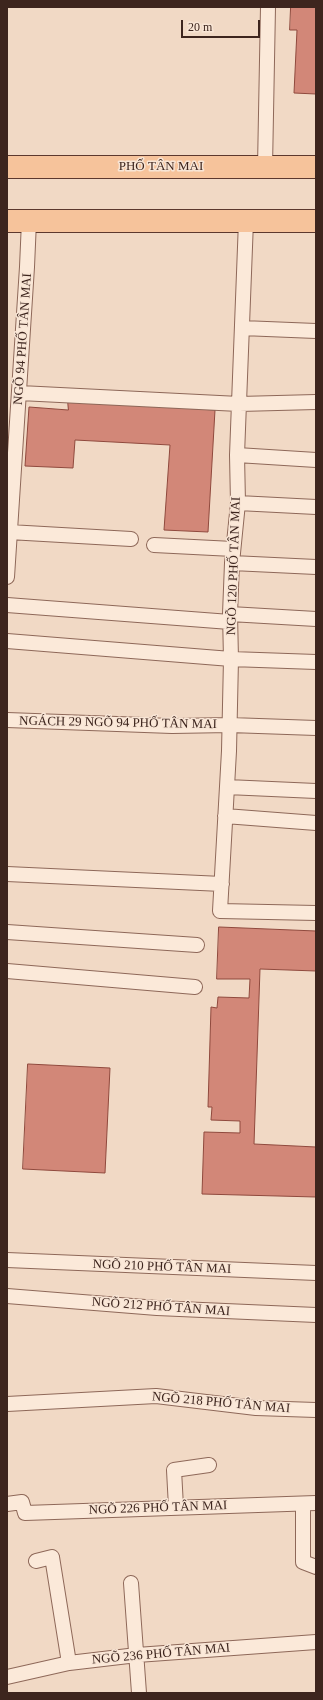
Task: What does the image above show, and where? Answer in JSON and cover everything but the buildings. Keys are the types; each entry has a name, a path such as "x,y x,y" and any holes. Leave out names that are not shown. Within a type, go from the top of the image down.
{"main road":[{"name":"PHỐ TÂN MAI","path":"7,167 316,167"},
{"path":"7,221 316,220"}],"lane":[{"path":"265,167 268,7"},
{"name":"NGÕ 94 PHỐ TÂN MAI","path":"7,577 10,532 10,465 28,267 29,221"},
{"name":"NGÕ 120 PHỐ TÂN MAI","path":"246,221 237,455 238,503 233,549 230,618 230,725 220,910 316,913"},
{"path":"242,328 316,331"},
{"path":"16,386 239,404 316,402"},
{"path":"237,455 316,460"},
{"path":"238,503 316,507"},
{"path":"10,532 131,540"},
{"path":"154,545 233,549"},
{"path":"232,564 316,568"},
{"path":"7,605 230,618 316,619"},
{"path":"7,641 231,658 316,662"},
{"name":"NGÁCH 29 NGÕ 94 PHỐ TÂN MAI","path":"7,720 172,726 230,725 316,728"},
{"path":"227,787 316,791"},
{"path":"225,816 316,823"},
{"path":"7,874 222,884"},
{"path":"7,932 197,945"},
{"path":"7,971 195,987"},
{"name":"NGÕ 210 PHỐ TÂN MAI","path":"7,1260 316,1273"},
{"name":"NGÕ 212 PHỐ TÂN MAI","path":"7,1296 157,1308 316,1315"},
{"name":"NGÕ 218 PHỐ TÂN MAI","path":"7,1404 156,1396 256,1408 316,1410"},
{"path":"176,1507 174,1470 209,1465"},
{"name":"NGÕ 226 PHỐ TÂN MAI","path":"7,1504 22,1502 25,1513 310,1503"},
{"path":"310,1503 303,1562 316,1567"},
{"path":"36,1561 52,1557 69,1663"},
{"path":"131,1583 139,1693"},
{"name":"NGÕ 236 PHỐ TÂN MAI","path":"7,1675 69,1663 137,1655 316,1642"}]}
